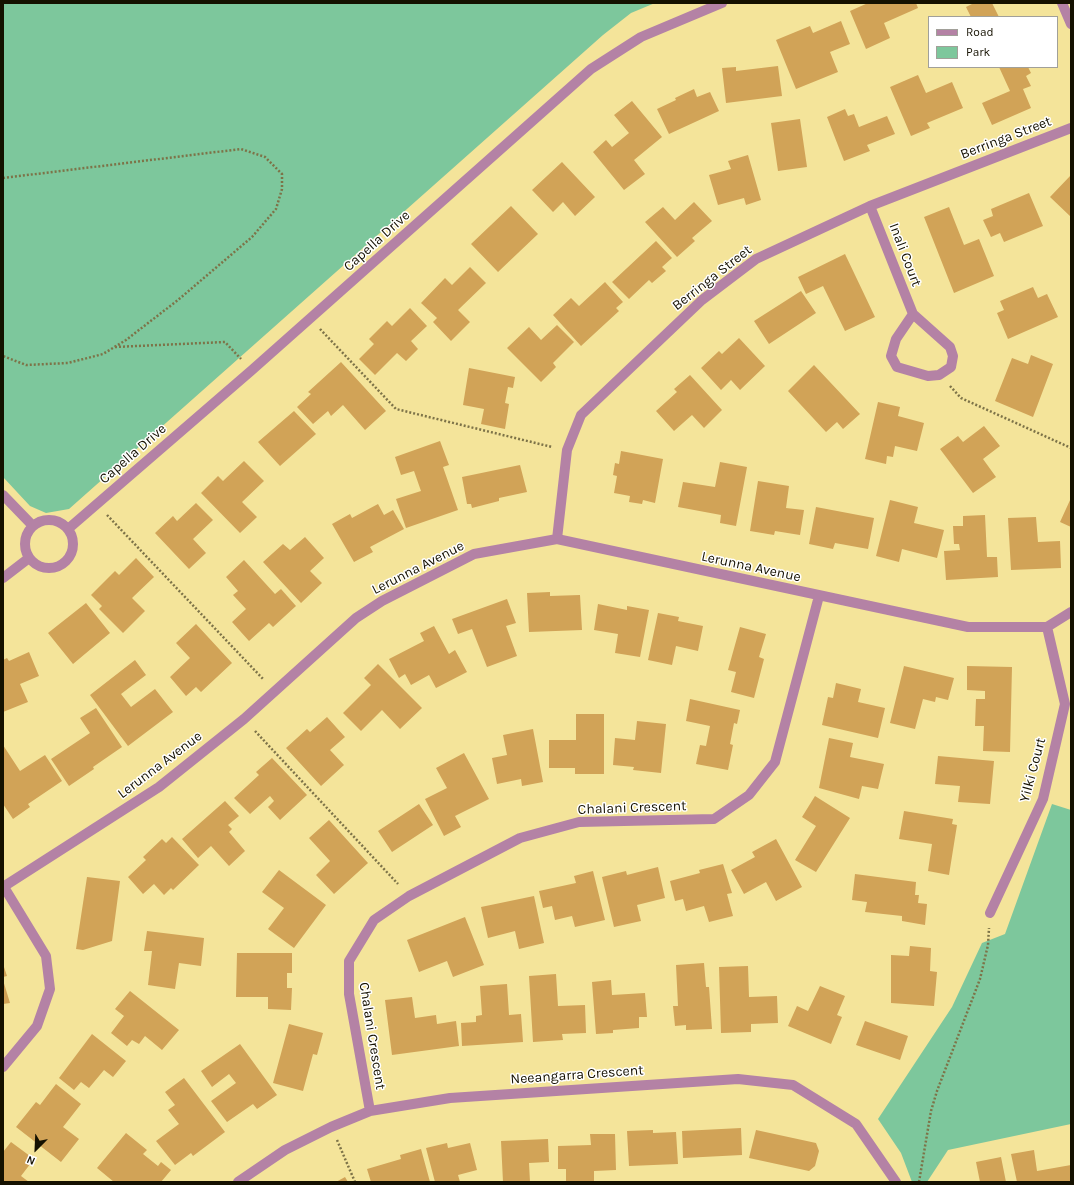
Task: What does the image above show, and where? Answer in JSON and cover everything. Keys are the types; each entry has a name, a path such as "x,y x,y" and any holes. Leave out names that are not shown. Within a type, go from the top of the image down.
{"street":[{"name":"Capella Drive","path":"68,529 310,319 591,69 641,37 722,3"},
{"path":"1062,3 1071,24"},
{"name":"Berringa Street","path":"557,539 567,450 581,415 702,300 756,259 870,206 1071,128"},
{"name":"Inali Court","path":"870,206 913,314 950,347 953,356 951,367 939,375"},
{"path":"913,314 896,339 891,356 897,367 928,376 939,375"},
{"path":"3,495 33,526"},
{"path":"55,520 68,529 74,543 69,558 64,564 49,569 35,564 29,558 24,545 28,531 33,526 39,521 55,520"},
{"name":"Lerunna Avenue","path":"4,887 159,787 244,719 356,618 382,600 474,554 557,539 968,627 1047,627"},
{"path":"3,578 29,558"},
{"name":"Chalani Crescent","path":"370,1111 349,994 349,962 374,920 409,896 520,838 579,822 714,819 749,795 775,762 819,596"},
{"path":"1047,627 1071,612"},
{"name":"Yilki Court","path":"990,913 1042,799 1065,704 1047,627"},
{"path":"3,1067 37,1026 50,990 46,956 4,887"},
{"name":"Neeangarra Crescent","path":"238,1182 285,1150 331,1127 370,1111 450,1098 738,1079 793,1085 856,1124 896,1182"}],"path":[{"path":"3,178 241,150 265,157 282,174 282,190 276,209 252,237 178,300 126,340 103,354 68,363 26,365 3,356"},
{"path":"310,319 396,409 567,450"},
{"path":"114,347 225,342 252,370"},
{"path":"939,375 961,398 1071,448"},
{"path":"97,504 275,692"},
{"path":"244,719 409,896"},
{"path":"919,1182 931,1111 937,1091 980,979 988,945 990,913"},
{"path":"331,1127 355,1182"}],"green space":[{"path":"3,3 655,3 631,13 603,35 69,509 46,513 30,506 3,477"},
{"path":"1052,804 1071,810 1071,1124 948,1150 927,1182 912,1182 901,1153 878,1119 952,1007 982,943 1005,934"}],"building":[{"path":"868,3 916,3 918,8 884,23 890,38 866,49 850,11"},
{"path":"974,3 992,3 998,16 970,16 966,7"},
{"path":"841,21 850,44 830,52 838,72 796,89 776,40 810,26 813,33"},
{"path":"778,66 782,96 726,103 722,68 736,67 736,71"},
{"path":"999,68 1028,68 1031,73 1026,76 1031,86 1023,89 1031,108 992,125 982,103 1010,91"},
{"path":"918,75 926,93 952,82 963,108 927,123 930,128 911,136 890,87"},
{"path":"694,89 697,97 710,92 719,111 669,134 657,109"},
{"path":"632,101 662,137 634,160 645,174 624,190 593,152 606,140 612,147 629,133 614,115"},
{"path":"845,109 848,116 854,114 859,127 887,116 895,134 867,145 870,151 844,161 827,117"},
{"path":"800,119 807,167 778,171 771,123"},
{"path":"748,155 761,200 746,205 744,198 718,205 709,175 731,169 728,161"},
{"path":"562,162 595,197 575,216 563,202 553,212 532,190"},
{"path":"1071,175 1071,217 1050,197"},
{"path":"1029,193 1043,226 1004,242 1000,233 991,237 983,220 993,216 991,209"},
{"path":"694,202 712,221 692,238 695,241 677,257 645,222 663,207 675,220"},
{"path":"511,206 538,234 498,272 471,244"},
{"path":"949,207 964,245 979,239 994,276 954,293 924,217"},
{"path":"656,241 672,258 662,267 666,271 652,283 649,280 629,299 612,282"},
{"path":"845,254 875,317 845,331 823,286 806,294 798,277"},
{"path":"470,267 486,283 458,310 470,322 451,341 433,322 437,318 421,303 445,278 452,285"},
{"path":"605,282 623,302 616,308 619,311 581,346 553,315 571,298 579,306"},
{"path":"1033,287 1038,298 1047,294 1058,317 1008,339 997,313 1004,310 1000,301"},
{"path":"801,291 816,313 769,344 754,321"},
{"path":"410,308 427,326 411,341 418,349 406,361 397,353 375,375 359,359 374,344 369,339 387,321 392,326"},
{"path":"557,325 574,342 553,363 556,367 541,382 507,348 529,327 541,340"},
{"path":"739,338 765,366 740,390 731,380 721,390 701,368 719,351 722,354"},
{"path":"1031,355 1053,364 1033,417 995,401 1012,358 1028,364"},
{"path":"341,362 386,411 365,430 343,405 331,416 328,411 313,424 297,407 311,394 308,392"},
{"path":"814,365 860,414 843,429 837,422 826,432 788,391"},
{"path":"469,368 515,377 513,388 508,387 505,403 509,404 505,429 481,424 484,409 463,405"},
{"path":"690,375 722,410 704,428 692,415 674,431 656,411 677,392 674,389"},
{"path":"878,402 900,407 898,416 924,423 917,451 895,446 893,457 887,456 886,464 865,459"},
{"path":"294,411 316,434 280,466 258,442"},
{"path":"984,426 1000,446 983,459 996,477 973,493 940,449 958,436 963,442"},
{"path":"440,441 449,465 443,467 458,510 406,528 396,499 421,491 414,471 401,475 395,457"},
{"path":"621,451 663,459 655,503 643,500 642,504 629,502 630,496 614,493 617,476 613,475 615,463 619,464"},
{"path":"244,461 264,481 242,502 257,517 240,533 201,493 218,476 223,481"},
{"path":"720,462 747,467 736,526 720,523 721,515 678,507 683,482 715,487"},
{"path":"520,465 527,492 499,498 499,501 472,508 471,504 467,504 462,477"},
{"path":"758,481 789,486 786,508 804,510 800,535 775,531 774,535 750,531"},
{"path":"1071,498 1071,527 1060,522"},
{"path":"890,500 918,507 914,523 944,530 937,558 902,549 899,562 876,556"},
{"path":"196,503 213,520 193,539 206,553 189,569 155,533 173,516 177,521"},
{"path":"378,504 384,515 393,510 404,529 370,547 373,552 354,562 332,524 350,514 352,518"},
{"path":"816,507 874,518 868,549 835,543 833,549 809,544"},
{"path":"985,515 987,557 997,557 998,577 946,580 944,551 960,550 959,544 954,544 953,526 963,526 963,516"},
{"path":"1036,517 1038,542 1060,541 1061,568 1011,570 1008,518"},
{"path":"305,537 324,558 310,571 322,583 301,603 263,562 283,544 290,550"},
{"path":"136,558 154,577 132,598 145,611 123,633 99,609 102,606 91,595 115,571 119,575"},
{"path":"244,560 275,594 281,589 296,606 273,627 269,623 249,641 232,622 246,609 233,595 238,591 226,577"},
{"path":"550,592 550,596 580,595 582,630 529,632 527,593"},
{"path":"507,599 516,623 506,626 517,656 487,667 472,629 458,634 452,619"},
{"path":"86,603 110,633 73,664 48,633"},
{"path":"598,604 627,610 627,606 649,610 640,657 615,653 618,634 594,630"},
{"path":"658,613 679,617 678,621 703,626 698,651 676,646 672,665 648,660"},
{"path":"196,624 232,663 201,692 196,687 186,696 170,677 190,658 176,643"},
{"path":"434,626 449,654 455,650 467,672 436,688 429,675 411,685 405,674 399,678 389,659 424,641 420,633"},
{"path":"740,627 766,634 759,657 764,659 754,698 731,692 736,672 728,670"},
{"path":"29,652 39,676 20,684 28,702 3,712 3,660 7,658 9,661"},
{"path":"135,660 146,675 121,694 131,707 155,689 173,712 128,746 90,695"},
{"path":"378,664 422,708 400,729 382,710 361,731 343,713 371,685 364,678"},
{"path":"904,666 954,678 948,700 936,697 935,702 923,699 915,729 890,723"},
{"path":"967,666 1012,667 1010,752 983,751 984,726 975,726 976,699 985,699 985,691 967,690"},
{"path":"836,683 861,689 858,702 885,708 878,738 822,725 828,697 833,698"},
{"path":"690,699 740,710 737,724 734,723 730,744 733,745 728,770 696,764 700,745 706,746 710,726 686,721"},
{"path":"96,708 122,747 69,786 51,759 90,733 80,718"},
{"path":"576,714 604,714 604,774 575,774 575,768 549,768 549,740 576,740"},
{"path":"327,717 345,737 330,750 344,765 321,786 286,748 307,729 310,732"},
{"path":"637,721 666,724 661,773 633,770 634,767 613,765 615,738 635,740"},
{"path":"533,729 543,782 522,786 521,779 497,784 492,758 507,755 503,735"},
{"path":"829,738 853,743 850,757 884,764 878,789 862,786 859,799 819,788"},
{"path":"3,745 20,771 45,755 62,781 28,804 30,807 13,819 3,804"},
{"path":"464,753 489,799 455,816 461,827 444,836 425,799 447,788 436,768"},
{"path":"938,756 994,761 990,804 958,802 960,786 935,784"},
{"path":"272,758 307,795 280,820 268,807 274,801 270,796 250,814 234,798 259,775 256,772"},
{"path":"815,796 850,818 816,872 795,860 816,826 802,817"},
{"path":"225,801 239,816 228,825 232,829 229,832 245,851 229,866 211,846 198,858 182,839"},
{"path":"419,804 433,825 392,852 378,831"},
{"path":"904,811 953,819 952,824 957,825 949,875 928,871 932,844 899,839"},
{"path":"329,820 368,863 334,894 316,875 330,861 309,838"},
{"path":"172,837 199,865 173,890 171,888 164,895 154,884 143,894 128,877 146,860 143,857 162,839 166,843"},
{"path":"776,839 802,887 776,901 766,882 744,894 731,870 755,857 752,852"},
{"path":"723,864 732,893 727,894 733,916 709,922 704,906 686,911 683,899 675,901 670,881 700,873 699,870"},
{"path":"658,867 665,898 637,905 641,921 614,927 602,877 626,871 627,875"},
{"path":"279,870 326,905 294,948 268,929 284,908 262,892"},
{"path":"593,871 605,920 575,927 572,916 555,920 552,906 543,908 539,891 576,883 574,876"},
{"path":"855,874 916,882 915,895 919,895 918,903 927,904 925,925 902,921 902,916 865,912 867,902 852,900"},
{"path":"87,877 120,881 112,941 83,950 76,949"},
{"path":"534,896 544,943 519,949 515,931 488,938 481,907"},
{"path":"465,917 484,965 453,977 447,961 419,972 407,940"},
{"path":"147,931 204,938 201,966 179,963 175,989 148,985 152,951 144,951"},
{"path":"910,946 931,948 930,971 937,972 934,1006 891,1003 891,955 909,956"},
{"path":"237,953 292,953 292,973 287,973 287,988 292,988 291,1010 268,1009 268,997 236,997"},
{"path":"704,963 706,987 709,987 712,1029 686,1030 686,1025 675,1026 673,1006 678,1006 676,965"},
{"path":"3,964 7,976 3,977"},
{"path":"748,966 749,997 777,996 778,1023 751,1024 751,1032 721,1033 719,967"},
{"path":"556,974 558,1006 585,1005 586,1033 562,1034 563,1040 533,1042 529,976"},
{"path":"3,980 10,1003 3,1004"},
{"path":"611,980 612,995 645,993 647,1017 639,1017 639,1028 613,1030 613,1033 596,1034 592,982"},
{"path":"507,984 509,1015 521,1014 523,1042 462,1046 461,1023 476,1022 476,1016 482,1015 480,986"},
{"path":"820,986 845,996 837,1015 842,1017 831,1044 788,1026 797,1006 808,1011"},
{"path":"130,991 179,1030 162,1050 145,1036 139,1044 132,1040 127,1046 111,1033 124,1016 115,1009"},
{"path":"412,997 415,1018 436,1015 437,1024 456,1021 459,1046 392,1055 385,1000"},
{"path":"865,1021 908,1036 900,1060 856,1045"},
{"path":"289,1024 323,1033 317,1055 313,1054 303,1091 273,1083"},
{"path":"92,1034 126,1061 113,1077 104,1070 89,1088 81,1082 74,1090 59,1078"},
{"path":"240,1044 277,1095 257,1109 253,1104 227,1122 211,1101 236,1083 229,1074 212,1087 201,1071"},
{"path":"184,1078 225,1132 193,1156 191,1153 175,1165 156,1141 179,1124 168,1110 175,1105 165,1092"},
{"path":"56,1084 81,1104 63,1127 79,1139 61,1162 16,1127 36,1102 40,1105"},
{"path":"741,1128 742,1155 683,1158 682,1131"},
{"path":"653,1130 653,1133 676,1132 678,1164 629,1166 627,1131"},
{"path":"756,1130 816,1143 819,1151 815,1166 809,1171 749,1158"},
{"path":"126,1133 147,1150 143,1154 158,1166 161,1162 171,1170 161,1182 114,1182 97,1168"},
{"path":"590,1134 615,1134 616,1170 594,1171 594,1182 566,1182 566,1169 558,1169 558,1146 591,1145"},
{"path":"548,1139 549,1162 529,1163 530,1182 503,1182 501,1141"},
{"path":"11,1142 34,1159 21,1176 29,1182 3,1182 3,1152"},
{"path":"447,1143 448,1148 470,1143 477,1170 458,1175 460,1182 435,1182 426,1148"},
{"path":"421,1149 430,1182 371,1182 367,1169 401,1159 400,1155"},
{"path":"1034,1150 1037,1171 1071,1165 1071,1182 1017,1182 1011,1154"},
{"path":"1001,1157 1006,1182 980,1182 976,1162"},
{"path":"345,1177 348,1182 336,1182"}]}
